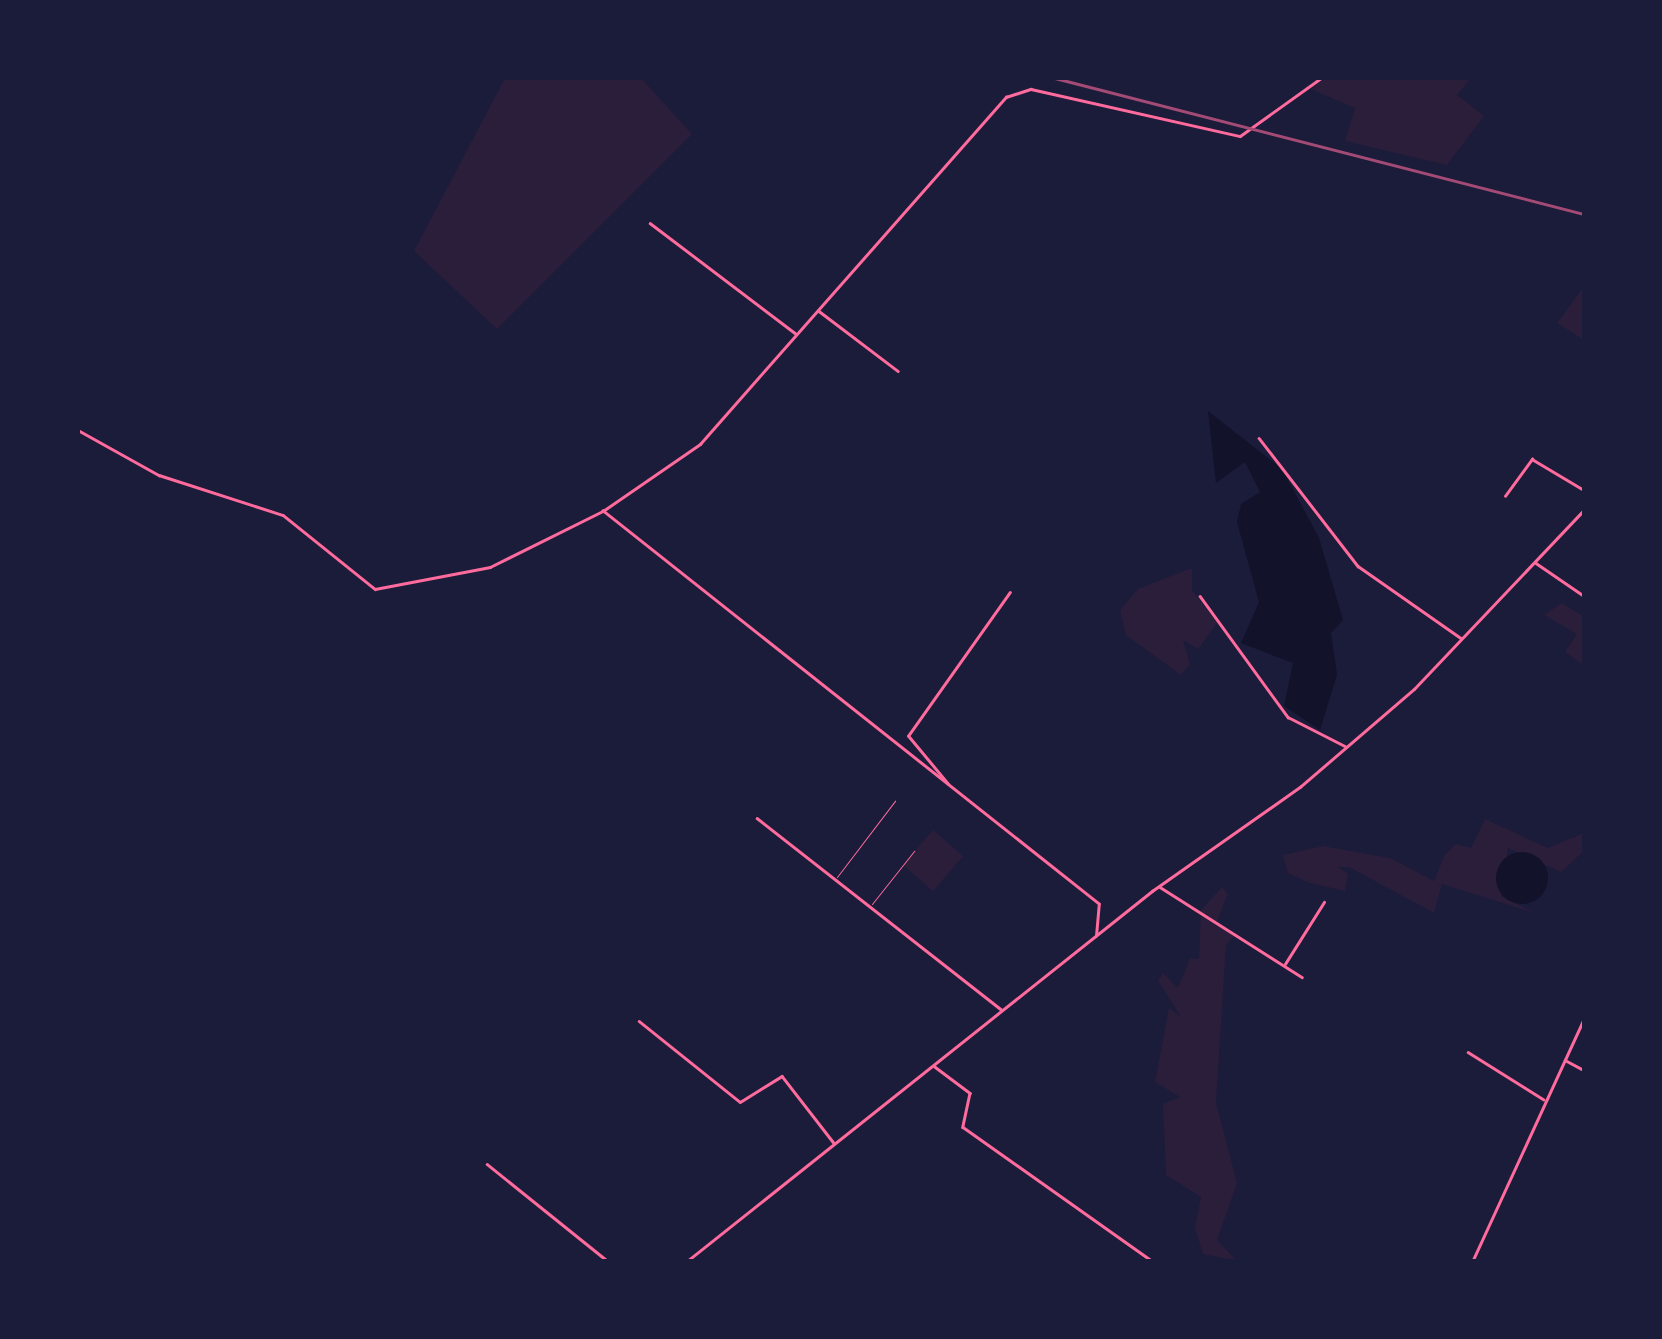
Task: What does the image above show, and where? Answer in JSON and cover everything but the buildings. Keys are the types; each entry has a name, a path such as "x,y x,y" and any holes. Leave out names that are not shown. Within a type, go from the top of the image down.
{"street":[{"path":"78,430 159,475 283,516 375,590 490,567 673,471 1006,97 1030,89 1252,134 1321,78"},
{"path":"650,224 796,334"},
{"path":"817,310 898,371"},
{"path":"1259,438 1358,566 1462,638"},
{"path":"1505,496 1532,459 1584,490"},
{"path":"686,1262 1159,886 1347,747 1462,638 1584,510"},
{"path":"603,511 1099,904 1096,936"},
{"path":"1534,562 1584,596"},
{"path":"948,786 908,736 1010,592"},
{"path":"1200,596 1288,717 1347,747"},
{"path":"756,818 1002,1010"},
{"path":"1159,886 1302,977"},
{"path":"1284,966 1324,902"},
{"path":"1472,1262 1584,1018"},
{"path":"639,1021 740,1102 782,1076 834,1143"},
{"path":"1468,1052 1545,1099"},
{"path":"1564,1059 1584,1070"},
{"path":"933,1065 970,1093 962,1127 1154,1262"},
{"path":"486,1164 609,1262"}],"lane":[{"path":"835,879 895,801"},
{"path":"870,907 914,851"}],"shaded area":[{"path":"505,78 641,78 692,134 497,329 414,251"},
{"path":"1326,78 1471,78 1457,95 1484,116 1447,165 1345,141 1355,108 1311,89"},
{"path":"1584,286 1584,340 1557,323"},
{"path":"1208,411 1282,469 1319,538 1343,620 1331,633 1337,675 1320,730 1284,706 1293,663 1241,643 1259,602 1237,522 1241,504 1260,492 1245,462 1216,483"},
{"path":"1192,568 1192,590 1217,623 1198,649 1183,640 1190,664 1181,675 1126,635 1120,610 1138,589"},
{"path":"1562,603 1584,617 1584,665 1565,652 1577,634 1544,615"},
{"path":"1485,819 1548,848 1584,833 1584,851 1561,872 1508,848 1501,896 1535,913 1442,884 1434,913 1349,867 1338,867 1348,874 1345,891 1310,883 1288,873 1283,855 1323,846 1390,858 1434,881 1445,854 1456,844 1471,848"},
{"path":"933,830 963,856 933,891 903,865"},
{"path":"1522,852 1541,859 1548,878 1541,897 1522,904 1503,897 1496,878 1503,859"},
{"path":"1222,887 1228,894 1216,924 1234,936 1226,945 1216,1103 1237,1183 1217,1240 1237,1261 1203,1254 1195,1228 1201,1197 1166,1175 1163,1104 1180,1097 1155,1082 1169,1008 1181,1017 1158,981 1163,973 1178,988 1190,958 1199,959 1201,910"}],"railway":[{"path":"1055,78 1584,214"}]}
